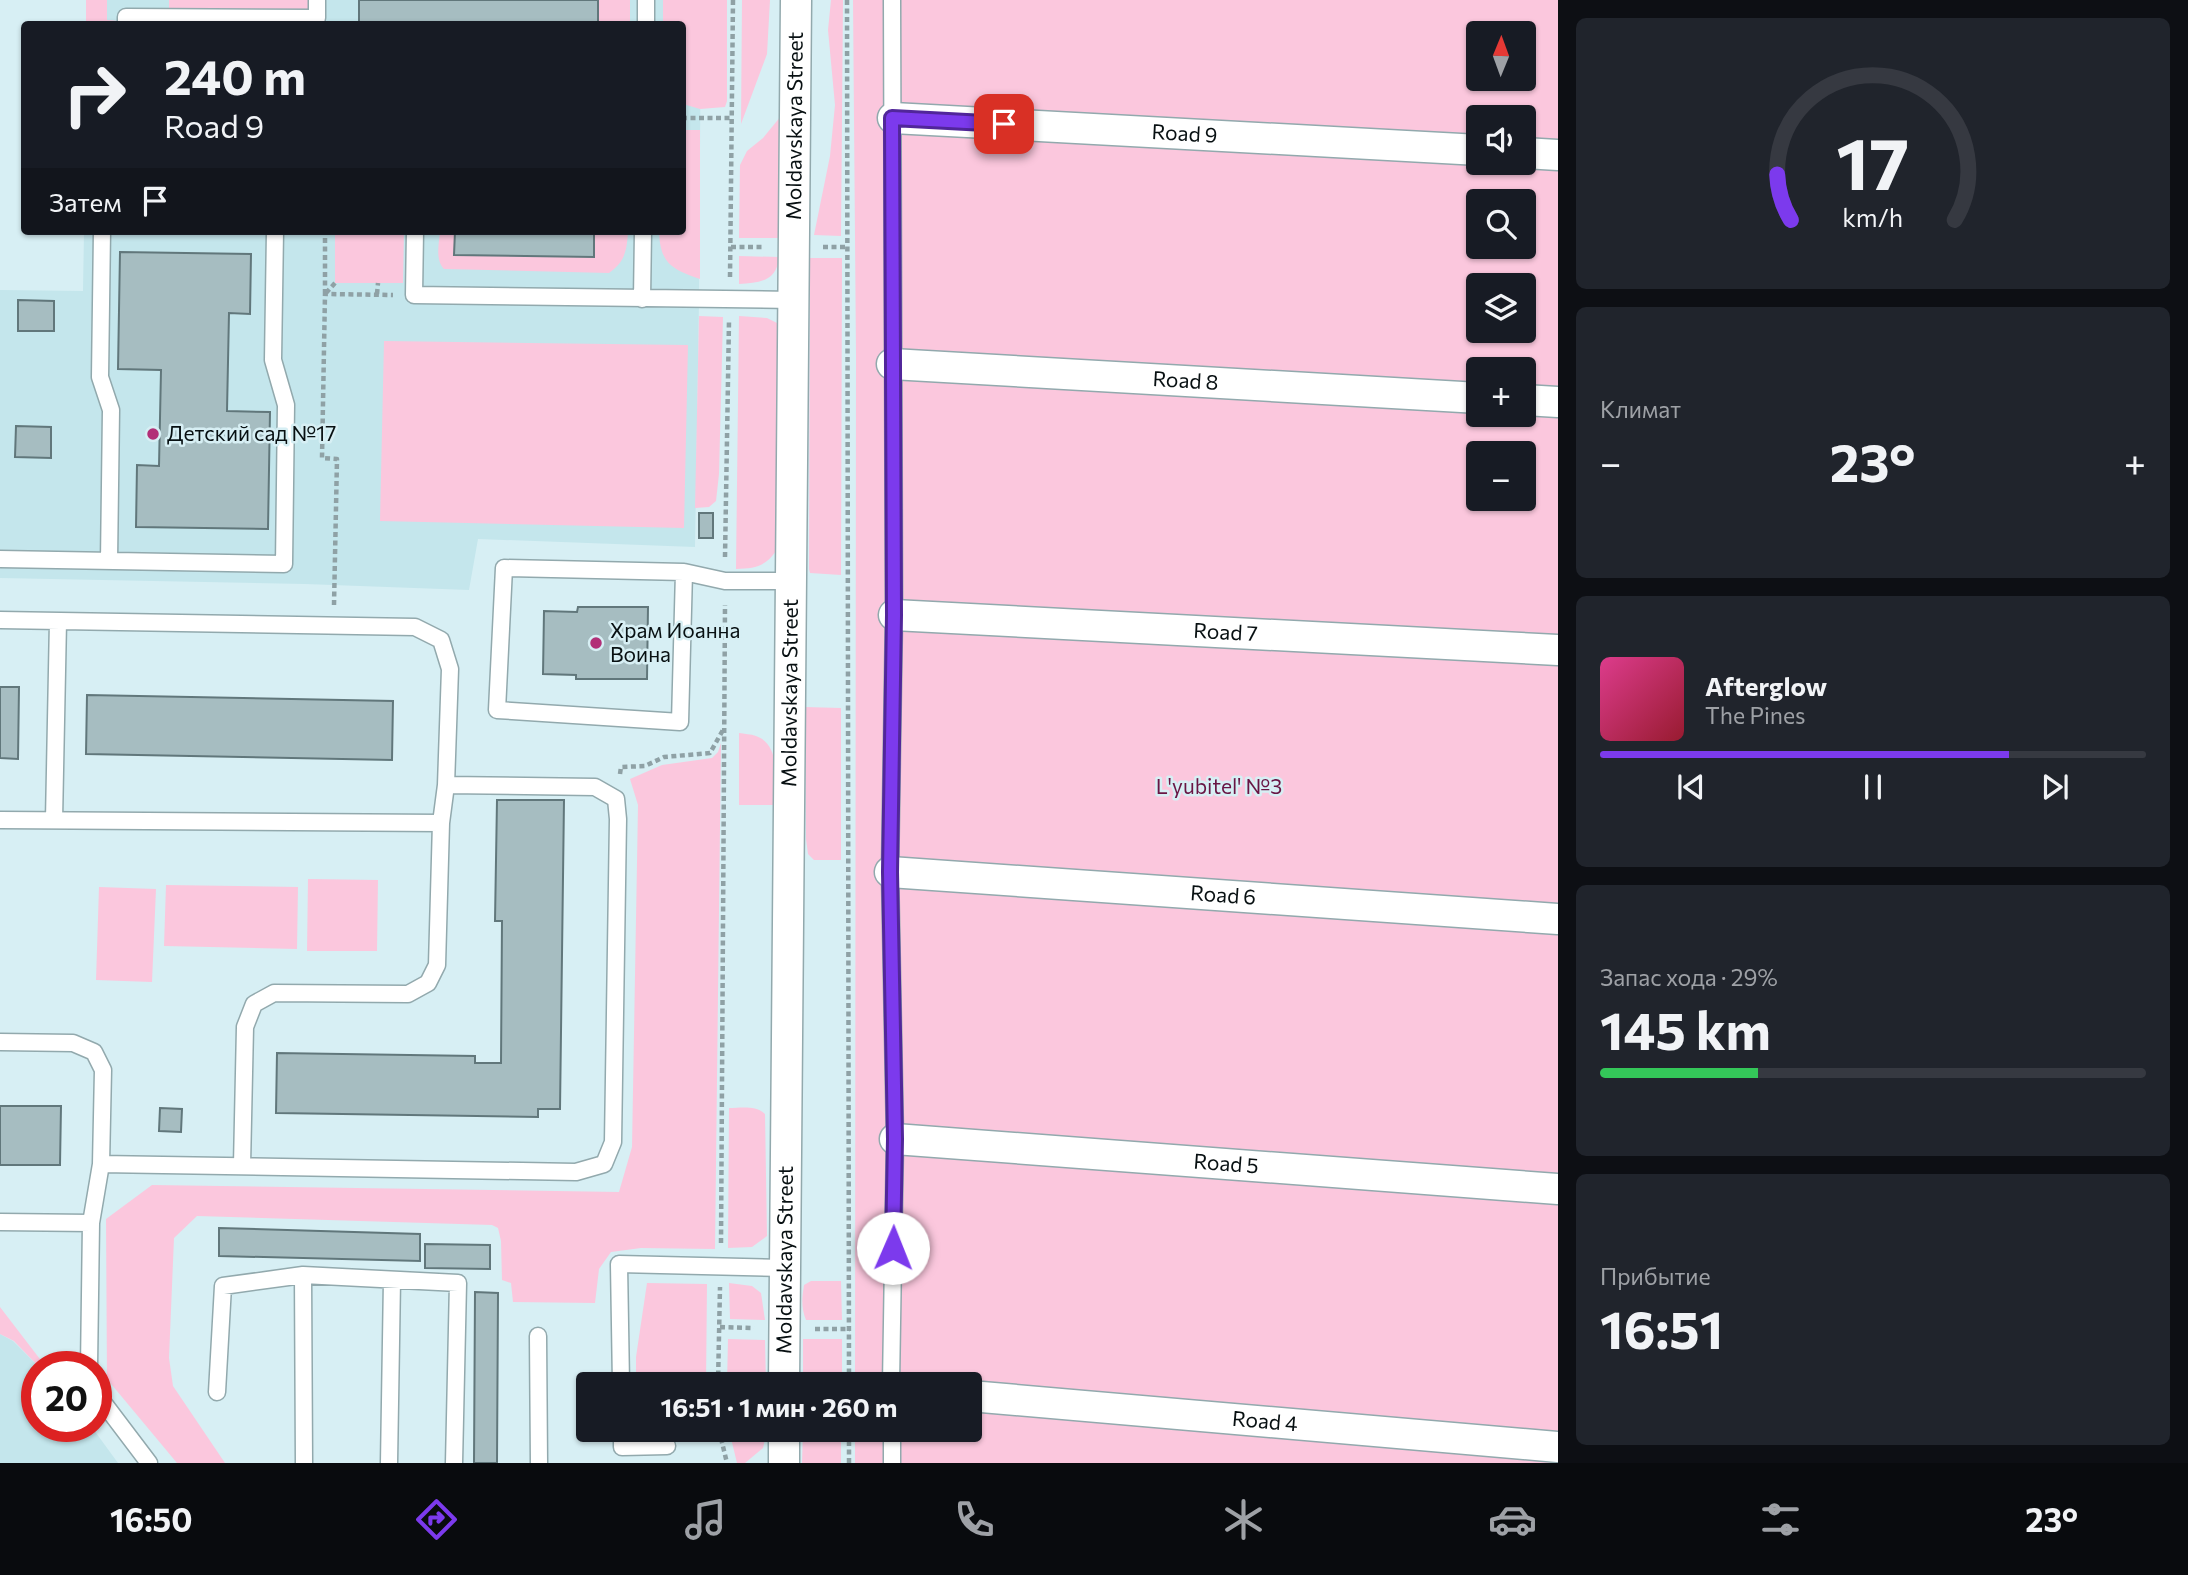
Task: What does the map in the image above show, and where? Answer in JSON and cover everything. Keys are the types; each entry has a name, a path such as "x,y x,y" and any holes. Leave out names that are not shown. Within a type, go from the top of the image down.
{"street":[{"name":"Moldavskaya Street","path":"784,1372 796,0"},
{"name":"Road 9","path":"892,118 1466,149"},
{"path":"1536,154 1558,155"},
{"name":"Road 8","path":"892,364 1466,397"},
{"path":"1536,401 1558,402"},
{"name":"Road 7","path":"894,615 1558,650"},
{"name":"Road 6","path":"890,872 1558,919"},
{"name":"Road 5","path":"895,1139 1558,1189"},
{"name":"Road 4","path":"982,1397 1558,1447"},
{"path":"784,1442 784,1463"}],"lane":[{"path":"126,21 126,17 317,18 317,0"},
{"path":"646,0 646,21"},
{"path":"891,1372 895,1139 890,872 894,615 892,0"},
{"path":"102,235 100,377 110,410 109,561"},
{"path":"0,559 284,564 286,405 273,360 275,235"},
{"path":"415,235 414,295 793,300"},
{"path":"642,299 643,235"},
{"path":"684,572 680,722 497,710 504,568 684,572 725,581 790,581"},
{"path":"0,620 415,627 441,639 450,669 446,785 441,823 437,965 428,983 408,995 274,993 254,1004 245,1027 242,1165"},
{"path":"54,820 58,621"},
{"path":"101,1164 576,1172 604,1164 613,1142 618,818 616,799 596,787 446,785"},
{"path":"0,820 441,823"},
{"path":"0,1042 73,1043 94,1052 103,1070 101,1164 91,1223 89,1351"},
{"path":"0,1222 91,1223"},
{"path":"621,1372 619,1264 784,1268"},
{"path":"303,1275 304,1463"},
{"path":"217,1392 223,1286 303,1275 458,1283 454,1463"},
{"path":"389,1463 392,1280"},
{"path":"538,1336 539,1463"},
{"path":"112,1414 149,1463"},
{"path":"622,1442 622,1447 667,1446"},
{"path":"892,1442 892,1463"}],"path":[{"path":"718,1372 733,0"},
{"path":"847,0 849,1372"},
{"path":"686,118 732,118"},
{"path":"325,235 322,458 337,459 335,586"},
{"path":"325,293 335,283"},
{"path":"377,295 378,283"},
{"path":"325,293 393,295"},
{"path":"621,768 645,766 664,757 710,753 724,728"},
{"path":"722,1442 727,1463"},
{"path":"849,1442 849,1463"}],"shaded area":[{"path":"86,0 701,0 695,547 478,539 469,590 0,578 0,290 83,291 84,235 686,235 686,21 86,21"},
{"path":"0,1334 23,1351 21,1442 103,1442 118,1463 0,1463"}],"green space":[{"path":"86,0 107,0 107,20 119,21 86,21"},
{"path":"169,0 310,0 310,11 169,9"},
{"path":"598,0 630,0 630,21 598,21"},
{"path":"663,0 727,0 725,107 700,109 686,105 686,21 663,21"},
{"path":"742,0 770,0 767,54 741,124"},
{"path":"831,0 843,0 841,236 814,235 830,156 835,105 828,30"},
{"name":"L'yubitel' №3","path":"853,0 1558,0 1558,1463 855,1463 855,1442 982,1442 982,1372 855,1372 856,355"},
{"path":"781,116 778,238 739,238 740,165 747,151 763,138"},
{"path":"686,130 700,130 700,279 681,272 669,263 659,235 686,235"},
{"path":"335,235 404,235 403,283 335,283"},
{"path":"439,235 455,235 455,255 593,257 594,235 628,235 624,255 609,273 444,269 438,246"},
{"path":"739,256 779,257 778,265 766,279 739,284"},
{"path":"810,258 842,258 841,575 810,573 809,569"},
{"path":"699,316 723,317 716,501 709,507 695,508"},
{"path":"739,316 767,318 777,323 781,333 776,551 759,566 736,569"},
{"path":"384,341 688,345 684,528 380,521"},
{"path":"805,707 841,708 841,860 814,860 808,854"},
{"path":"739,733 756,736 770,748 776,776 775,805 739,805"},
{"path":"721,743 715,1249 641,1248 611,1252 599,1269 595,1303 513,1302 511,1283 502,1280 498,1228 492,1225 197,1216 174,1238 169,1358 173,1386 225,1463 177,1463 112,1385 112,1351 107,1351 106,1219 152,1185 619,1192 632,1147 638,805 630,779 662,765 712,758"},
{"path":"308,879 378,880 377,951 307,951"},
{"path":"166,885 298,887 297,949 164,946"},
{"path":"99,887 156,889 152,982 96,980"},
{"path":"729,1108 753,1108 765,1114 767,1236 752,1247 728,1248"},
{"path":"811,1281 841,1281 842,1320 806,1320 803,1289 804,1285"},
{"path":"647,1283 707,1284 706,1372 636,1372"},
{"path":"729,1283 752,1286 761,1293 765,1320 730,1319"},
{"path":"0,1307 34,1351 24,1351 14,1341 0,1334"},
{"path":"728,1339 765,1340 766,1372 727,1372"},
{"path":"803,1339 842,1339 842,1372 803,1372"},
{"path":"732,1442 764,1442 763,1448 745,1463 737,1463"},
{"path":"803,1442 841,1442 841,1463 802,1463"}],"building":[{"path":"359,0 598,0 598,21 359,21"},
{"path":"455,235 594,235 594,257 454,255"},
{"path":"120,252 251,254 250,314 229,313 227,411 270,412 268,529 136,527 137,465 159,466 161,370 118,369"},
{"path":"18,300 54,301 54,331 18,331"},
{"path":"16,426 51,427 51,458 15,457"},
{"path":"699,513 713,513 713,538 699,538"},
{"name":"Храм Иоанна Воина","path":"578,607 648,607 647,679 576,679 576,675 543,674 544,611 577,612"},
{"path":"0,687 19,687 18,759 0,758"},
{"path":"87,695 393,701 392,760 86,754"},
{"path":"497,800 564,800 560,1109 538,1109 538,1117 276,1113 277,1053 475,1056 475,1063 501,1063 502,921 495,921"},
{"path":"0,1106 61,1106 60,1165 0,1165"},
{"path":"160,1108 182,1109 181,1132 159,1131"},
{"path":"219,1228 420,1234 420,1261 219,1256"},
{"path":"425,1244 490,1245 490,1269 425,1268"},
{"path":"475,1292 498,1293 497,1463 474,1463"}],"place":[{"name":"Детский сад №17","path":"153,434"},
{"name":"Храм Иоанна Воина","path":"596,643"}],"route":[{"path":"893,1248 895,1139 890,872 894,615 892,118 1004,124"}]}
